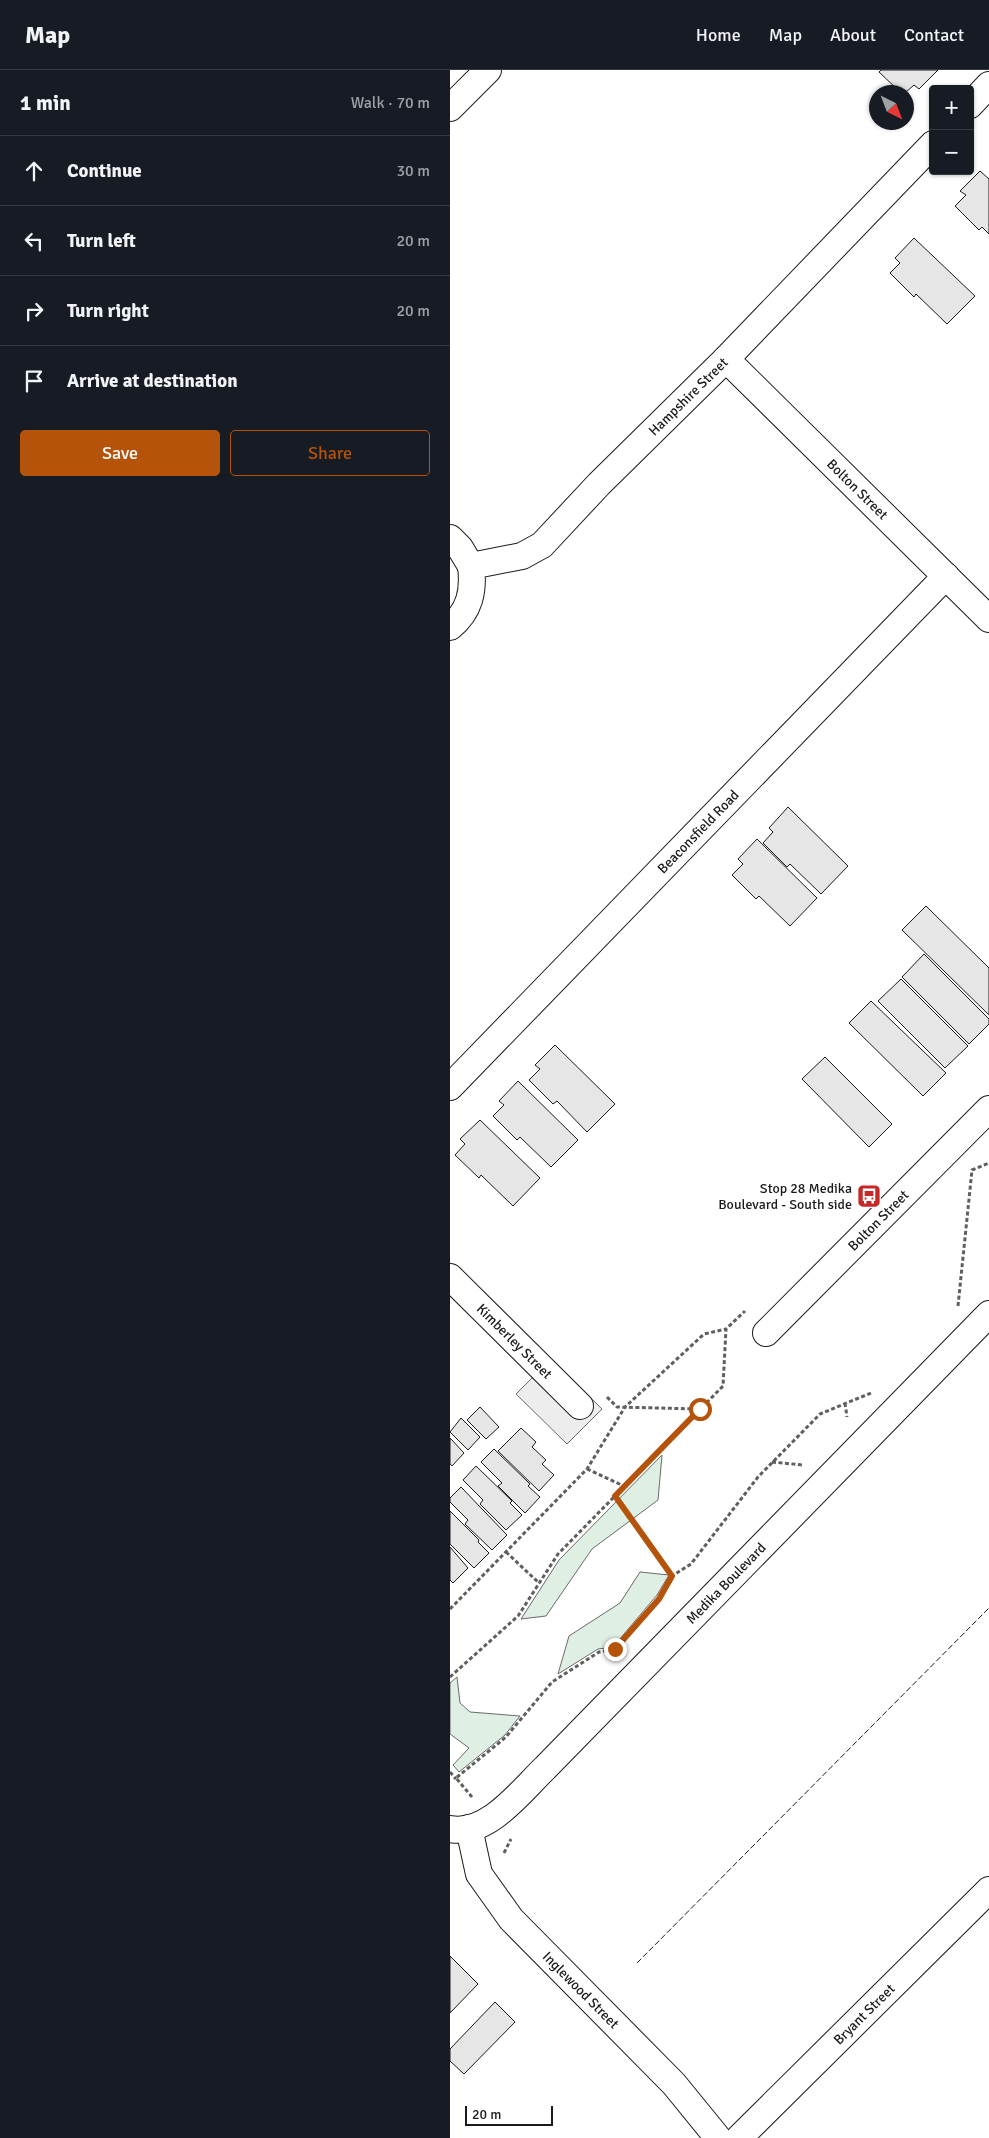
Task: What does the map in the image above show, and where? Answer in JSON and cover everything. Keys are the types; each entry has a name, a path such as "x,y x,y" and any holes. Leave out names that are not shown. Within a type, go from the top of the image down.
{"street":[{"path":"450,108 488,70"},
{"path":"974,100 989,85"},
{"name":"Hampshire Street","path":"471,566 522,556 542,545 599,484 726,359 929,148"},
{"name":"Bolton Street","path":"726,359 989,619"},
{"path":"450,538 460,548 471,566 473,588 468,604 459,620 450,627"},
{"name":"Beaconsfield Road","path":"450,1087 946,576"},
{"name":"Bolton Street","path":"766,1332 989,1109"},
{"name":"Kimberley Street","path":"450,1277 580,1406"},
{"name":"Medika Boulevard","path":"460,1829 490,1818 545,1768 989,1314"},
{"name":"Inglewood Street","path":"460,1829 479,1874 511,1919 674,2084 718,2138"},
{"name":"Bryant Street","path":"739,2138 989,1890"}],"path":[{"path":"957,1315 972,1170 989,1163"},
{"path":"450,1609 587,1469 625,1407 704,1334 726,1329 746,1310"},
{"path":"450,1677 518,1616 558,1554 723,1386 726,1329"},
{"path":"461,1774 506,1737 552,1682 600,1652 615,1649 659,1599 672,1576 691,1564 758,1477 820,1414 878,1390"},
{"path":"603,1393 617,1407 700,1409"},
{"path":"587,1469 624,1486"},
{"path":"615,1496 672,1576"},
{"path":"506,1552 539,1583"},
{"path":"450,1772 458,1781"}],"green space":[{"path":"662,1455 658,1500 592,1549 546,1616 521,1619 559,1560"},
{"path":"640,1572 669,1575 657,1595 613,1647 598,1649 558,1674 569,1636 620,1603"},
{"path":"457,1677 460,1703 470,1712 520,1716 505,1735 459,1772 453,1765 469,1748 450,1734 450,1683"}],"shaded area":[{"path":"551,1359 602,1409 567,1444 516,1394"}],"building":[{"path":"881,70 938,70 919,89 914,85 893,85 879,72"},
{"path":"980,171 989,179 989,234 982,227 979,230 955,206 966,195 960,191"},
{"path":"914,238 975,296 947,324 916,294 914,297 890,273 900,263 895,258"},
{"path":"788,807 848,866 821,894 790,864 787,867 763,843 773,832 769,828"},
{"path":"757,839 817,898 790,926 759,896 756,899 732,875 743,864 738,859"},
{"path":"926,906 989,968 989,1015 902,930"},
{"path":"924,954 989,1019 989,1024 969,1044 902,977"},
{"path":"901,979 968,1046 945,1068 878,1001"},
{"path":"871,1001 946,1073 923,1096 849,1023"},
{"path":"555,1045 615,1104 587,1132 557,1101 553,1104 529,1080 540,1069 535,1065"},
{"path":"825,1057 892,1124 869,1147 802,1079"},
{"path":"518,1081 578,1140 551,1167 520,1137 517,1140 493,1116 504,1105 499,1101"},
{"path":"480,1120 540,1178 513,1206 481,1175 479,1178 455,1155 465,1144 460,1139"},
{"path":"480,1407 499,1427 486,1439 467,1420"},
{"path":"461,1418 480,1437 468,1450 450,1432"},
{"path":"521,1428 536,1442 532,1447 546,1460 542,1464 554,1475 539,1491 498,1451"},
{"path":"450,1438 464,1453 452,1466 450,1464"},
{"path":"494,1449 530,1484 528,1486 540,1497 525,1513 498,1486 502,1483 481,1462"},
{"path":"476,1466 512,1501 510,1503 522,1515 506,1530 480,1504 483,1500 463,1480"},
{"path":"461,1487 507,1535 492,1550 465,1524 468,1520 450,1502 450,1498"},
{"path":"450,1511 479,1540 478,1542 489,1553 474,1568 450,1544"},
{"path":"450,1547 468,1568 453,1583 450,1580"},
{"path":"450,1956 478,1984 450,2013"},
{"path":"495,2002 515,2022 464,2074 450,2061 450,2049"}],"fence":[{"path":"637,1963 989,1608"}],"place":[{"name":"Stop 28 Medika Boulevard - South side","path":"869,1196"}],"route":[{"path":"615,1649 659,1599 672,1576 615,1496 700,1409"}]}
